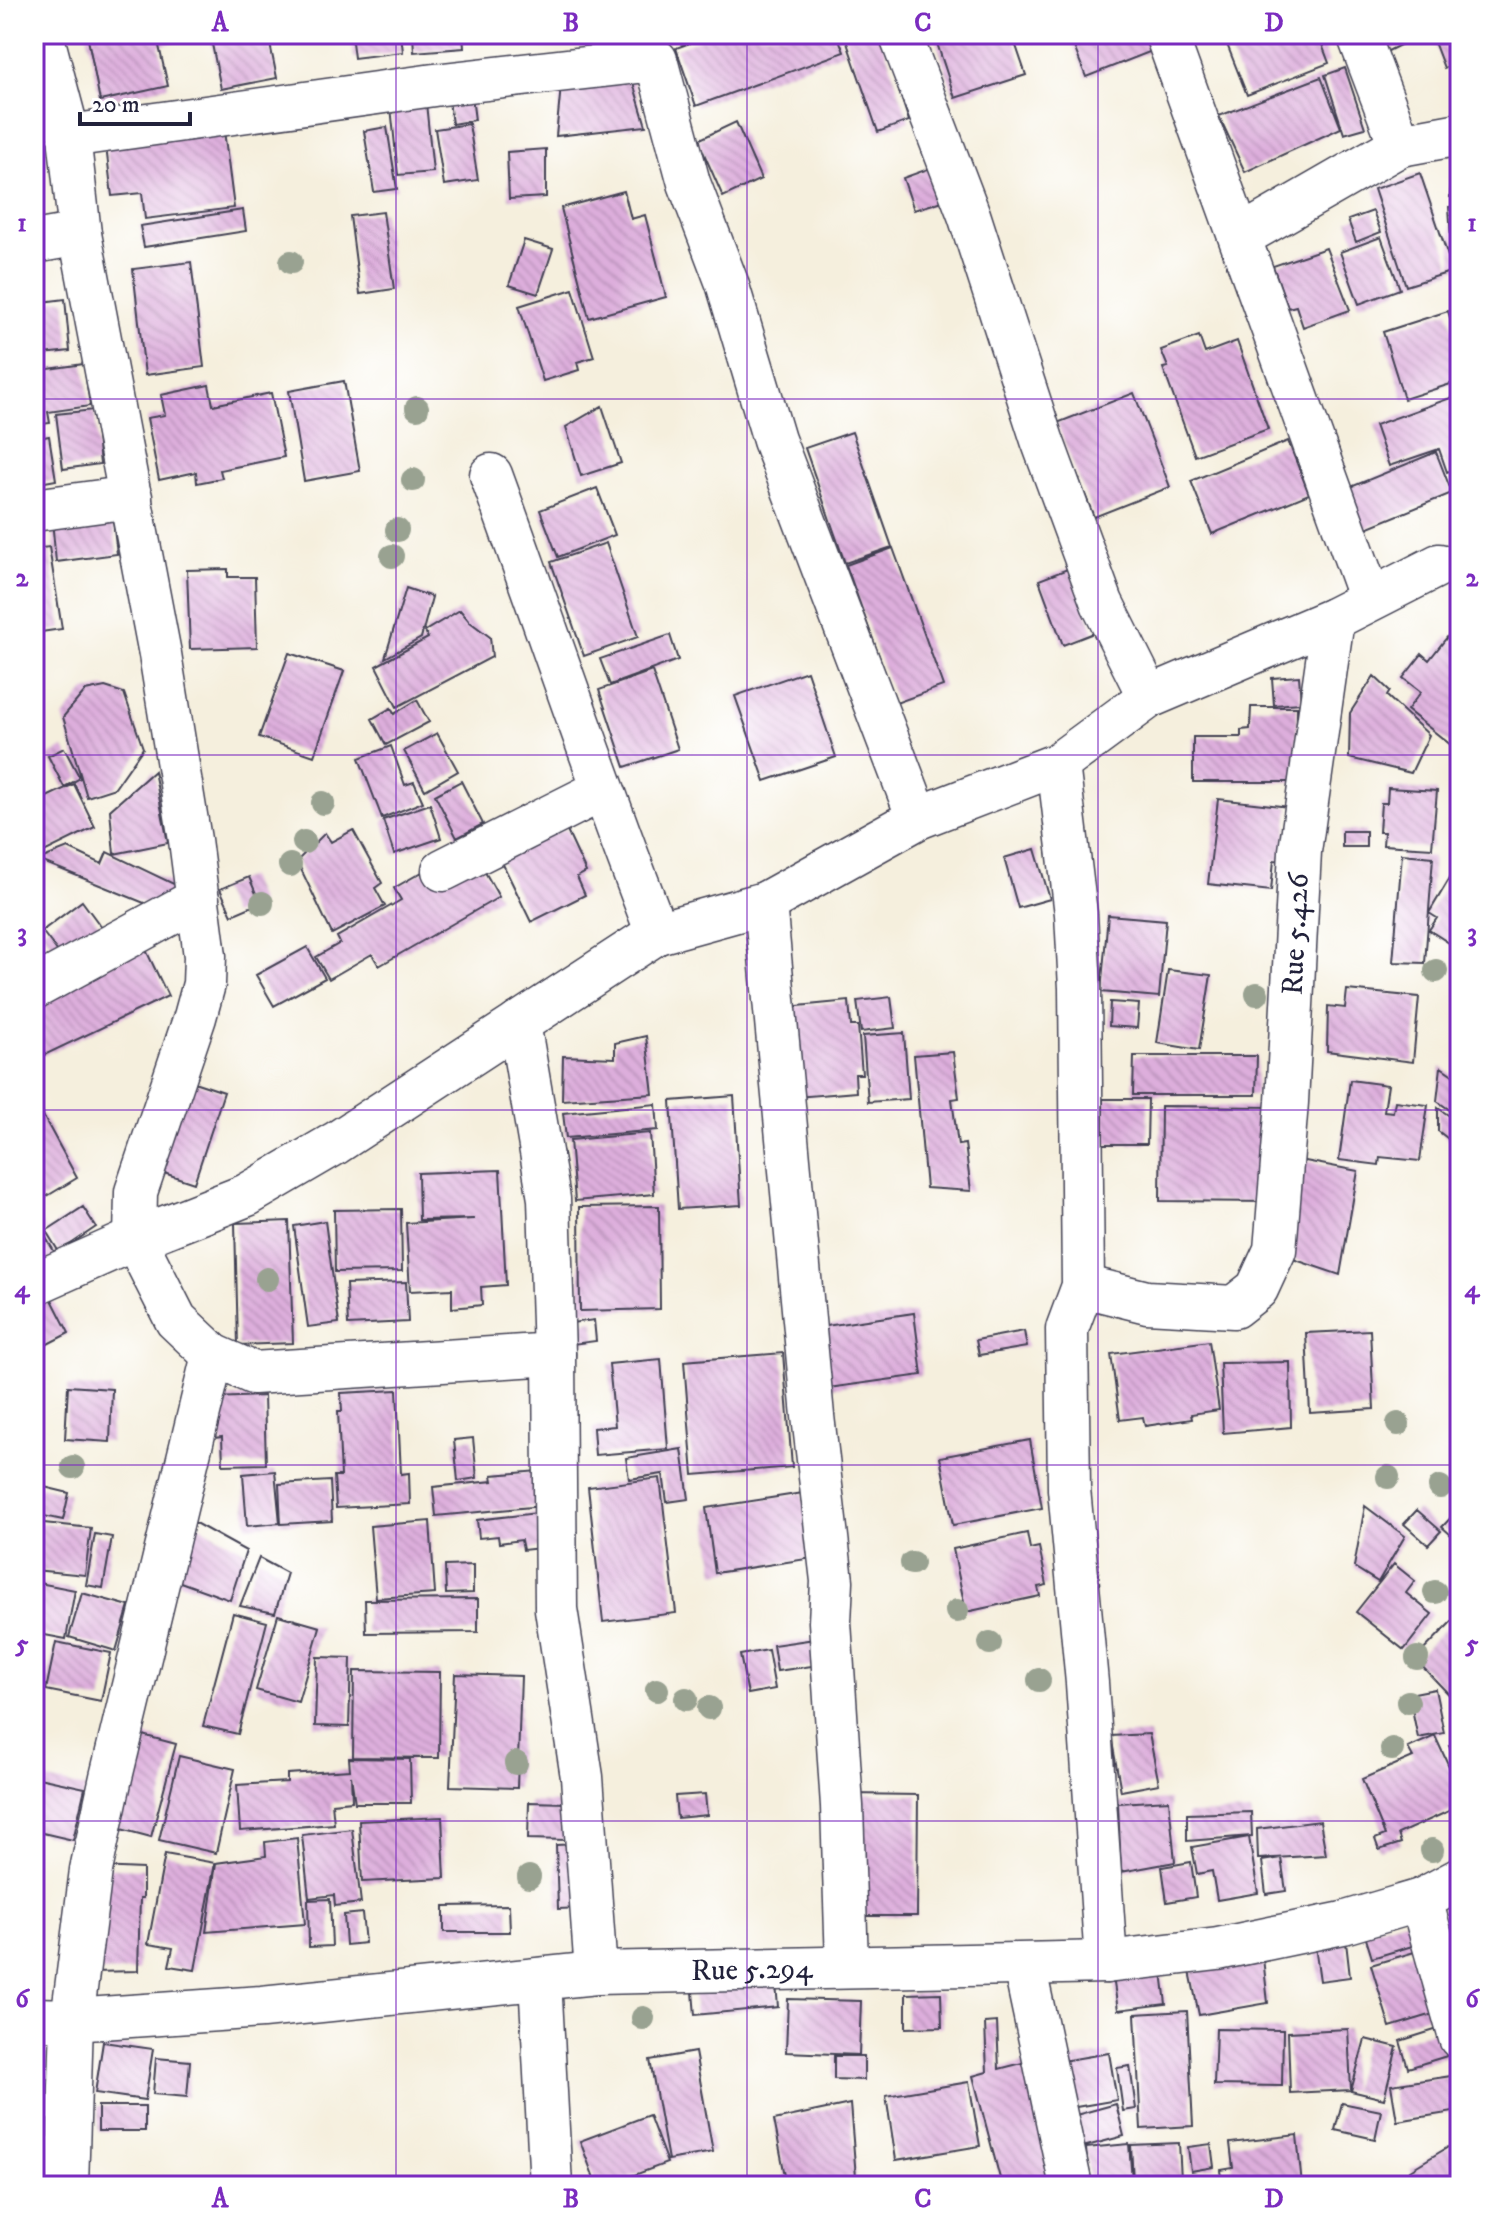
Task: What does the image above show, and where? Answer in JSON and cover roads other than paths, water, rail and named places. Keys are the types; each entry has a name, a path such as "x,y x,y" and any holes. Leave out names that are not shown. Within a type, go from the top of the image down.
{"street":[{"path":"42,34 69,136 80,234 163,670 205,956 204,984 136,1192 135,1239 176,1320 213,1355 253,1373 554,1354"},
{"path":"900,34 969,215 1042,440 1102,603 1149,697"},
{"path":"1166,34 1370,599"},
{"path":"1358,34 1400,145"},
{"path":"69,136 434,85 656,60 689,183 727,283 774,440 918,818"},
{"path":"1240,237 1400,145 1460,134"},
{"path":"34,242 80,234"},
{"path":"491,475 567,681 602,790 657,933"},
{"path":"34,510 131,497"},
{"path":"34,1284 135,1239 247,1195 336,1143 657,933 765,903 918,818 1058,764 1149,697 1333,619 1370,599 1453,573"},
{"name":"Rue 5.426","path":"1083,1286 1147,1302 1234,1307 1257,1289 1275,1250 1287,1102 1300,851 1333,619"},
{"path":"1058,764 1076,914 1080,988 1083,1286 1067,1329 1069,1489 1087,1683 1106,1962"},
{"path":"443,870 602,790"},
{"path":"34,988 198,899"},
{"path":"765,903 813,1416 832,1581 830,1622 842,1806 847,1965"},
{"path":"519,1023 549,1199 556,1609 582,1777 596,1973"},
{"path":"67,2186 53,2019 213,1355"},
{"name":"Rue 5.294","path":"53,2019 262,2007 596,1973 847,1965 1106,1962 1218,1949 1343,1923 1421,1900 1460,1879"},
{"path":"1421,1900 1460,2038"},
{"path":"1024,1965 1071,2186"},
{"path":"540,1979 551,2186"}]}
